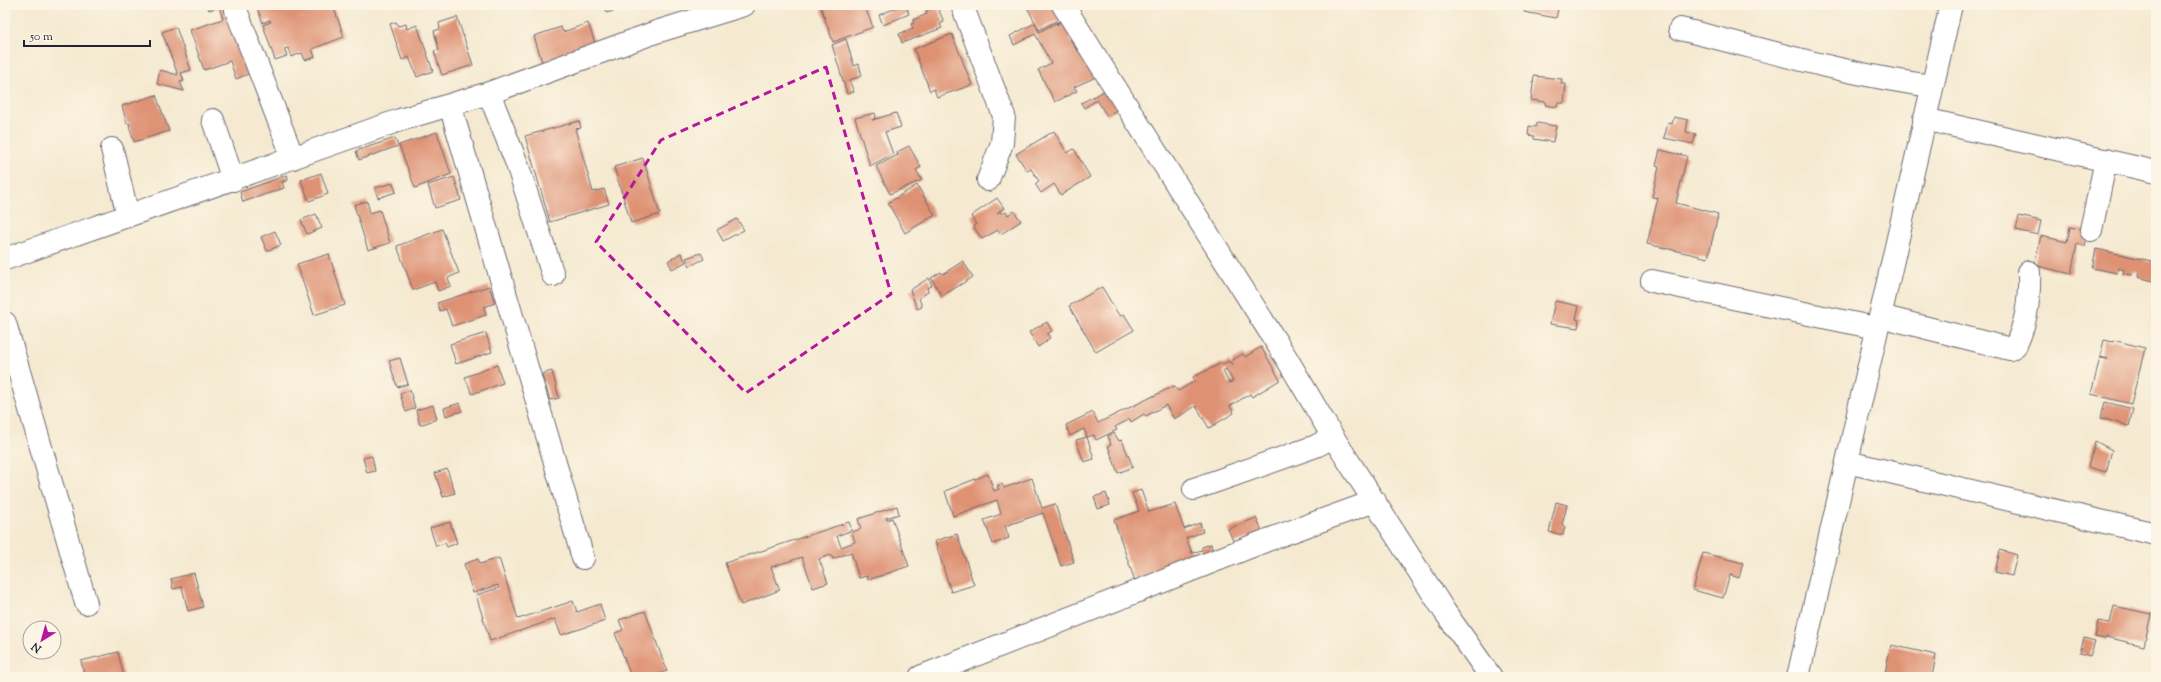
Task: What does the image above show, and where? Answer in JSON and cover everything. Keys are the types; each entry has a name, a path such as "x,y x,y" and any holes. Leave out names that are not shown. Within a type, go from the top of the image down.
{"street":[{"path":"5,258 233,180 400,120 489,93 656,32 744,5"},
{"path":"962,5 1004,116 1002,144 988,180"},
{"path":"1063,5 1283,353 1333,437 1445,612 1491,677"},
{"path":"1798,677 1951,5"},
{"path":"236,10 293,158"},
{"path":"1680,29 1849,72 1892,81 1932,86"},
{"path":"489,93 517,164 553,274"},
{"path":"450,105 584,558"},
{"path":"1924,119 2156,172"},
{"path":"213,120 233,180"},
{"path":"112,149 128,216"},
{"path":"2091,230 2106,160"},
{"path":"1652,281 1878,322 2010,349 2016,345 2027,313 2030,294 2028,272"},
{"path":"5,323 86,603"},
{"path":"1194,489 1316,446 1333,437"},
{"path":"1847,462 2156,534"},
{"path":"920,677 1265,541 1375,501"}],"highlighted area":[{"path":"826,67 891,294 746,393 596,242 661,140"}],"building":[{"path":"207,5 227,5 251,73 236,79 230,61 204,70 190,30 223,19 219,7 209,10"},
{"path":"256,5 333,5 344,37 312,49 315,57 305,60 302,53 291,57 288,48 284,49 287,56 275,60 263,25 271,22 270,20 263,23"},
{"path":"604,5 630,5 607,13"},
{"path":"820,5 864,5 873,27 833,42"},
{"path":"906,5 909,14 883,25 879,15"},
{"path":"1026,5 1053,5 1062,20 1057,23 1056,21 1039,30"},
{"path":"1522,5 1559,5 1556,18 1524,12 1525,7 1522,7"},
{"path":"937,6 944,22 940,24 942,28 902,43 899,34 913,28 911,24 914,23 913,20 927,14 926,11"},
{"path":"457,17 473,65 442,75 434,51 439,50 434,31 440,29 439,23"},
{"path":"1063,21 1073,37 1070,39 1076,49 1081,53 1083,52 1098,76 1074,87 1077,91 1055,102 1038,70 1051,63 1035,34 1014,45 1010,36 1035,23 1039,32 1056,23 1058,26 1057,24"},
{"path":"396,22 398,26 406,24 407,29 417,25 433,71 417,77 409,57 402,60 390,24"},
{"path":"588,23 595,43 542,62 534,36 561,27 563,32"},
{"path":"176,27 191,70 181,73 184,81 180,82 184,91 157,84 160,70 178,75 162,32"},
{"path":"952,34 972,85 937,97 934,89 930,91 914,49"},
{"path":"846,39 854,66 859,64 862,76 849,80 854,92 847,94 832,45"},
{"path":"1534,76 1562,79 1561,84 1566,84 1564,103 1558,103 1557,107 1545,105 1546,102 1531,100"},
{"path":"1106,90 1118,109 1107,116 1097,100 1084,108 1081,103"},
{"path":"156,95 169,131 134,142 129,126 130,123 127,124 122,106"},
{"path":"875,113 876,118 872,120 896,113 901,127 885,132 893,154 870,166 855,118"},
{"path":"1674,117 1688,120 1686,132 1696,134 1693,144 1664,138 1668,123 1672,124"},
{"path":"579,121 581,128 575,129 593,192 604,189 609,204 550,222 525,136"},
{"path":"1537,123 1556,126 1553,142 1534,139 1534,136 1528,135 1529,126 1536,127"},
{"path":"1054,131 1067,153 1074,149 1090,177 1061,195 1054,184 1041,193 1035,184 1039,181 1031,169 1027,171 1016,154"},
{"path":"437,132 451,174 415,188 399,145"},
{"path":"395,138 398,146 359,160 356,151"},
{"path":"909,146 921,167 916,170 922,180 890,194 876,166 898,155 897,152"},
{"path":"1660,150 1687,156 1676,203 1718,215 1708,258 1647,244 1658,198 1652,197 1659,167 1656,166"},
{"path":"643,158 660,214 631,223 614,167"},
{"path":"321,173 328,194 309,201 301,180"},
{"path":"287,175 288,180 282,182 284,188 243,202 240,192"},
{"path":"454,177 461,200 435,208 428,185"},
{"path":"393,183 396,192 378,198 375,188"},
{"path":"917,185 935,215 905,233 888,203"},
{"path":"997,198 1004,208 997,213 1000,211 1002,214 1006,212 1008,215 1014,211 1021,221 1001,234 998,230 982,239 973,226 976,224 971,216"},
{"path":"367,201 370,213 380,210 390,243 368,250 354,205"},
{"path":"316,214 322,228 307,234 301,220"},
{"path":"2019,216 2041,221 2038,235 2016,230"},
{"path":"737,219 744,230 723,241 717,230"},
{"path":"2070,227 2088,231 2085,246 2077,244 2071,274 2034,265 2041,236 2067,242"},
{"path":"442,229 459,273 448,278 451,286 438,291 435,282 413,290 397,246"},
{"path":"275,231 281,245 267,251 261,237"},
{"path":"2096,249 2156,262 2156,277 2154,277 2153,281 2138,277 2139,273 2132,272 2131,275 2123,274 2124,270 2118,268 2117,273 2092,268"},
{"path":"681,253 686,262 672,269 668,261"},
{"path":"701,253 704,259 690,266 686,258"},
{"path":"329,254 345,305 314,315 297,264"},
{"path":"963,261 973,277 942,296 931,278 941,272 943,274"},
{"path":"929,278 932,286 927,288 928,292 919,298 922,307 917,309 910,290"},
{"path":"489,286 495,303 484,307 486,315 452,326 446,309 440,311 437,303"},
{"path":"1102,287 1118,314 1121,316 1124,314 1134,330 1096,352 1069,306"},
{"path":"1555,301 1579,306 1576,319 1579,320 1578,328 1550,324"},
{"path":"1047,322 1052,331 1047,334 1050,338 1038,347 1029,332"},
{"path":"486,333 492,352 456,364 450,344"},
{"path":"2104,340 2113,342 2113,340 2145,348 2131,404 2091,394 2100,358 2108,359 2100,357"},
{"path":"1261,347 1280,380 1252,397 1250,394 1230,406 1234,413 1209,428 1196,406 1174,419 1166,405 1146,416 1144,414 1131,422 1130,419 1115,427 1117,430 1096,440 1094,435 1087,437 1084,429 1070,436 1066,425 1093,412 1098,423 1174,386 1178,391 1195,381 1193,377 1222,363 1223,364 1229,361 1233,364 1231,361 1243,354 1245,357","holes":["1226,369 1233,381 1229,383 1223,371"]},
{"path":"400,358 408,384 397,387 389,361"},
{"path":"497,365 503,383 472,394 465,377"},
{"path":"552,371 559,398 550,400 542,374"},
{"path":"410,390 415,408 406,412 400,394"},
{"path":"2105,402 2133,409 2129,426 2101,418"},
{"path":"460,403 462,411 446,416 444,408"},
{"path":"433,405 437,419 420,425 416,410"},
{"path":"1114,433 1119,441 1122,440 1133,467 1118,473 1108,446 1111,445 1108,436"},
{"path":"1087,437 1094,459 1084,462 1076,440"},
{"path":"2095,441 2112,450 2106,472 2088,467"},
{"path":"372,456 375,471 367,473 363,458"},
{"path":"447,469 455,493 443,497 435,473"},
{"path":"988,474 994,491 999,489 997,486 1002,484 1004,488 1032,478 1042,508 1055,504 1074,562 1061,566 1043,513 1005,526 1009,538 993,544 984,520 1001,514 997,500 953,516 945,491"},
{"path":"1141,490 1149,512 1175,504 1184,529 1200,523 1203,532 1186,538 1192,553 1202,550 1202,547 1211,544 1213,552 1136,584 1114,520 1139,511 1132,493"},
{"path":"1106,493 1110,505 1098,509 1094,497"},
{"path":"1556,502 1567,505 1562,525 1565,526 1563,535 1549,532"},
{"path":"897,506 899,514 886,518 887,520 892,518 909,566 868,580 867,576 859,578 851,552 833,559 831,555 819,559 828,583 813,588 802,557 771,567 780,590 741,605 725,563 849,522 852,530 837,536 841,547 855,542 852,532 861,529 858,519"},
{"path":"1256,518 1263,533 1234,543 1228,529"},
{"path":"450,522 457,543 447,547 445,543 436,546 430,528"},
{"path":"957,534 974,585 951,592 935,541"},
{"path":"2000,550 2017,555 2012,576 1995,572"},
{"path":"1703,553 1743,563 1739,578 1730,575 1723,598 1693,590"},
{"path":"499,558 518,619 573,601 577,612 600,604 605,621 561,635 555,619 490,641 476,595 499,588 498,585 473,593 464,564 478,559 480,564"},
{"path":"194,573 203,607 188,611 182,587 173,589 171,579"},
{"path":"2114,606 2151,614 2144,646 2106,637 2105,639 2095,637 2098,621 2110,623"},
{"path":"645,611 667,671 651,677 631,677 615,633 623,630 619,620"},
{"path":"2084,638 2095,641 2090,656 2080,653"},
{"path":"1891,645 1936,655 1932,677 1884,677"},
{"path":"118,652 124,677 85,677 81,661"}]}
